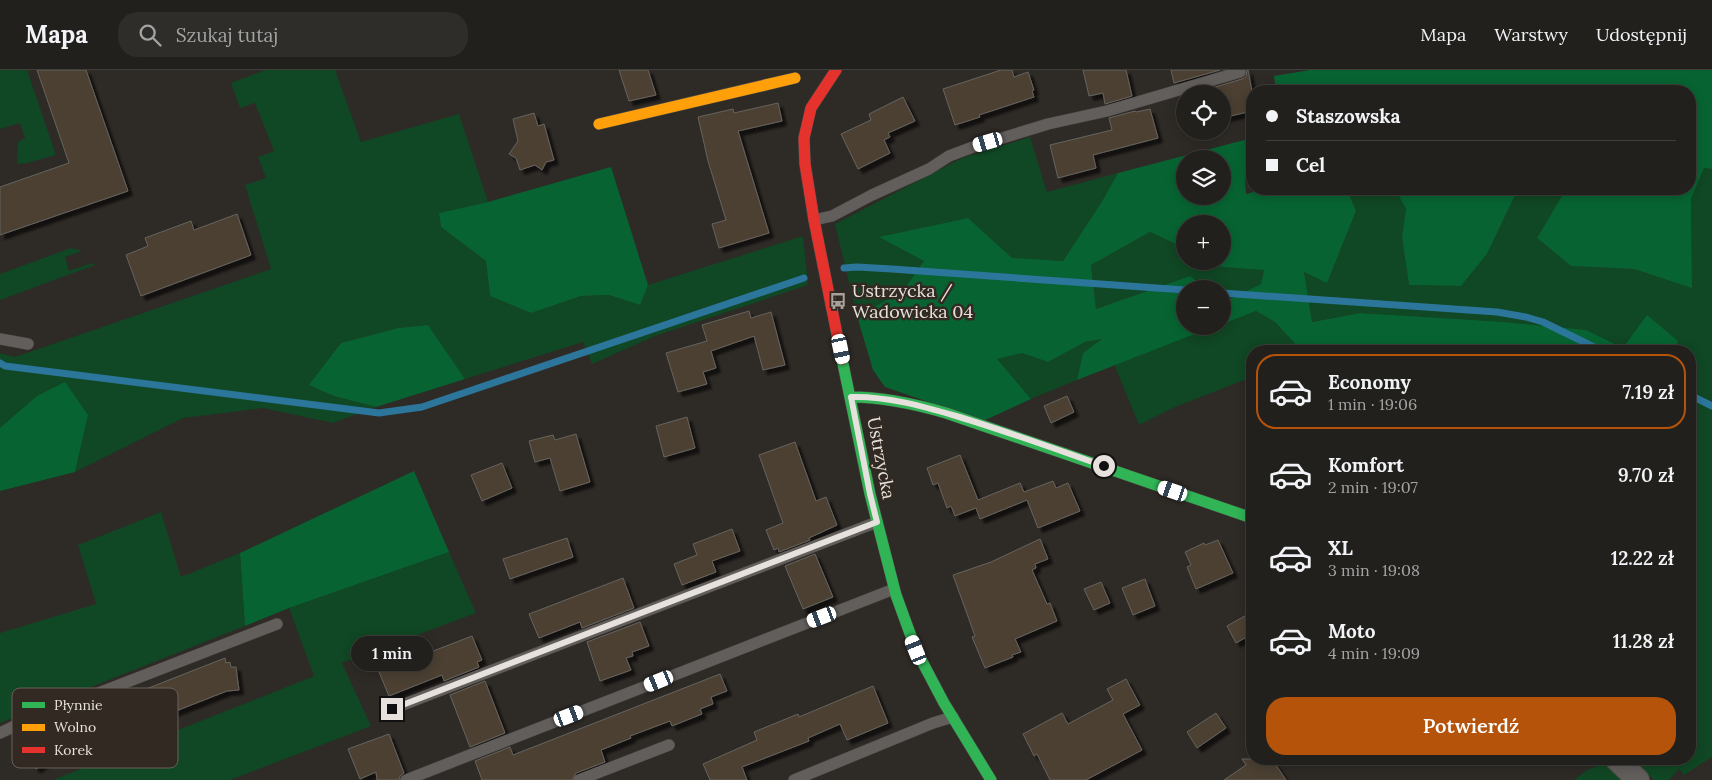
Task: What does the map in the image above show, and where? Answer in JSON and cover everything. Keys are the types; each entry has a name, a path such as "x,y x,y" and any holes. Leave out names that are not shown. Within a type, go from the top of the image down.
{"street":[{"name":"Ustrzycka","path":"836,70 811,108 804,138 805,164 814,220 870,494 894,589 916,650 952,718 990,780"},
{"path":"599,124 793,74 804,88 818,97"},
{"path":"851,397 895,401 977,422 1246,516"},
{"path":"1622,765 1638,780"}],"lane":[{"path":"814,220 832,216 929,169 949,156 973,147 1048,124 1162,96 1240,72"},
{"path":"0,339 28,344"},
{"path":"392,709 877,522"},
{"path":"406,780 894,589"},
{"path":"112,688 277,624"},
{"path":"794,780 952,718"},
{"path":"0,733 12,727"},
{"path":"579,780 669,745"}],"green space":[{"path":"0,70 27,70 56,155 17,164 18,142 25,138 20,123 0,129"},
{"path":"265,70 335,70 361,142 459,114 488,202 439,213 441,227 486,261 490,296 531,313 581,296 609,295 640,305 648,285 803,236 808,285 655,336 592,364 583,342 465,379 428,325 398,328 341,343 310,385 334,396 376,407 333,423 263,408 183,418 75,472 88,415 0,428 0,353 15,357 271,269 245,185 266,178 258,157 274,151 255,103 240,108 231,83"},
{"path":"1310,70 1712,70 1712,169 1704,168 1696,187 1696,85 1275,85 1274,76"},
{"path":"1030,137 1047,192 1118,173 1063,261 1012,259 968,218 880,237 924,261 902,292 857,316 835,224 962,158"},
{"path":"1246,140 1246,195 1349,195 1356,211 1327,283 1304,272 1312,322 1360,313 1503,322 1586,330 1617,345 1296,345 1275,322 1256,311 1231,321 1231,299 1261,284 1264,270 1231,268 1231,215 1176,215 1176,244 1150,232 1091,265 1096,309 1176,281 1176,335 1192,335 1077,380 1083,353 1102,339 1085,342 1048,362 1022,353 997,359 1031,399 983,421 885,387 873,370 857,316 902,292 924,261 879,237 968,218 1012,258 1063,261 1118,173 1176,158 1176,205 1231,205 1231,150 1206,150"},
{"path":"611,167 648,285 640,305 609,295 581,296 531,313 490,296 486,261 441,227 439,213 488,202"},
{"path":"1704,168 1712,169 1712,757 1684,775 1679,769 1669,780 1654,780 1639,765 1696,765 1696,345 1677,345 1678,341 1647,345 1617,345 1586,330 1360,313 1312,322 1304,272 1327,283 1356,211 1349,195 1398,195 1406,209 1402,237 1409,285 1461,286 1487,254 1515,195 1562,195 1537,238 1571,266 1634,269 1692,287 1691,199 1693,195 1696,195 1696,187"},
{"path":"1398,195 1515,195 1487,254 1461,286 1409,285 1402,237 1406,209"},
{"path":"1562,195 1693,195 1691,199 1692,288 1634,269 1571,266 1537,238"},
{"path":"1150,232 1176,244 1176,270 1231,270 1231,267 1264,269 1261,284 1231,299 1231,280 1195,280 1190,276 1096,309 1091,265"},
{"path":"71,248 82,251 65,257 69,271 92,263 95,265 0,300 0,274"},
{"path":"1190,276 1195,280 1179,280"},
{"path":"1256,311 1275,322 1296,345 1246,345 1246,379 1175,407 1139,425 1114,364 1191,335 1231,335 1231,321"},
{"path":"1647,315 1678,341 1677,345 1625,345"},
{"path":"428,325 465,379 376,407 334,396 309,385 341,343 398,328"},
{"path":"1103,339 1083,353 1077,380 1031,399 996,359 1022,353 1048,362 1085,342"},
{"path":"65,382 88,415 75,472 0,491 0,428 37,396"},
{"path":"414,471 449,552 289,608 245,626 240,553"},
{"path":"161,512 181,577 240,553 245,626 88,688 12,688 12,718 0,723 0,633 96,604 78,545"},
{"path":"449,552 476,613 342,663 371,726 230,780 53,780 83,768 178,768 178,730 314,676 289,608"},
{"path":"1600,765 1610,765 1627,780 1574,780 1587,770"}],"building":[{"path":"37,70 86,70 128,191 0,235 0,187 69,163"},
{"path":"619,70 648,70 656,95 629,101"},
{"path":"1001,70 1012,70 1014,77 1028,72 1034,90 1032,91 1034,97 955,125 943,89"},
{"path":"1083,70 1126,70 1132,96 1105,104 1103,93 1089,96"},
{"path":"1171,70 1220,70 1174,83"},
{"path":"1248,70 1251,85 1246,85 1246,112 1231,116 1231,85 1222,85 1246,77"},
{"path":"903,97 915,121 888,133 890,137 884,140 890,153 858,169 841,134 871,120 869,114"},
{"path":"778,103 782,121 738,131 769,233 719,248 712,224 726,220 708,161 698,117 733,109 734,113"},
{"path":"1150,109 1158,138 1093,155 1096,168 1058,178 1050,145 1112,130 1109,118"},
{"path":"534,113 538,126 544,124 554,160 546,162 542,170 535,165 520,170 516,158 509,154 518,141 513,119"},
{"path":"237,214 251,255 141,296 126,255 148,246 145,238 191,221 194,230"},
{"path":"749,311 751,318 771,312 785,365 763,370 754,336 711,351 716,368 703,372 707,384 678,392 666,353 707,341 702,325"},
{"path":"1067,396 1074,412 1051,423 1044,406"},
{"path":"687,417 695,448 664,457 656,426"},
{"path":"576,434 590,482 560,491 550,458 535,462 529,441 553,435 555,440"},
{"path":"795,442 816,501 826,497 837,525 809,538 810,540 779,552 778,548 774,550 766,530 783,523 759,455"},
{"path":"960,455 978,500 1020,483 1024,492 1053,481 1056,488 1068,483 1080,511 1038,528 1027,500 980,519 976,508 955,516 951,506 947,508 938,483 933,485 927,468"},
{"path":"502,463 512,488 482,501 471,475"},
{"path":"732,529 740,551 712,561 716,572 682,585 674,564 697,555 693,544"},
{"path":"567,538 573,557 510,579 503,559"},
{"path":"1040,539 1048,559 1035,564 1036,568 1032,570 1047,604 1050,603 1057,621 1015,639 1021,652 985,668 972,637 975,636 953,575 991,562"},
{"path":"1218,540 1233,573 1196,589 1187,567 1191,565 1185,552 1204,543 1205,545"},
{"path":"815,554 833,597 803,609 785,566"},
{"path":"623,578 634,608 582,628 580,622 539,638 529,614"},
{"path":"1145,579 1155,606 1133,615 1122,588"},
{"path":"1101,582 1110,603 1094,610 1084,589"},
{"path":"1246,615 1246,637 1236,643 1227,626"},
{"path":"640,622 649,646 632,652 633,656 626,658 631,670 600,681 587,642"},
{"path":"472,636 482,660 477,662 479,667 444,681 442,675 389,696 379,672"},
{"path":"225,658 226,663 230,662 231,667 236,667 239,690 227,691 178,710 178,688 149,688"},
{"path":"720,674 727,691 711,697 713,704 700,709 702,714 672,726 670,721 630,736 631,738 601,750 605,762 576,773 572,780 482,780 475,761 510,747 513,755"},
{"path":"1126,679 1140,705 1123,714 1142,750 1086,780 1050,780 1037,754 1034,756 1023,734 1062,713 1068,724 1113,700 1107,689"},
{"path":"485,681 505,733 470,747 450,695"},
{"path":"873,686 888,723 847,740 840,724 808,738 809,741 742,767 747,780 710,780 703,764 757,740 754,732 798,714 799,717"},
{"path":"1216,713 1226,728 1197,748 1187,732"},
{"path":"389,734 404,773 400,776 399,780 377,780 376,772 360,779 348,749"},
{"path":"1246,765 1276,765 1286,780 1224,780"}],"waterway":[{"path":"844,268 892,269 1176,289"},
{"path":"0,363 5,366 379,413 422,407 804,278"},
{"path":"1231,294 1497,312 1543,322 1590,345"},
{"path":"1696,398 1712,406"}],"traffic: fast":[{"path":"842,359 870,494 896,595 916,650 944,703 991,780"},
{"path":"851,397 899,402 946,413 1246,516"}],"traffic: slow":[{"path":"599,124 795,78"}],"traffic: jam":[{"path":"836,70 811,108 804,138 805,164 814,220 842,359"}],"place":[{"name":"Ustrzycka / Wadowicka 04","path":"838,301"}],"route":[{"path":"392,709 877,522 851,397 867,397 921,406 977,422 1104,466"}]}
